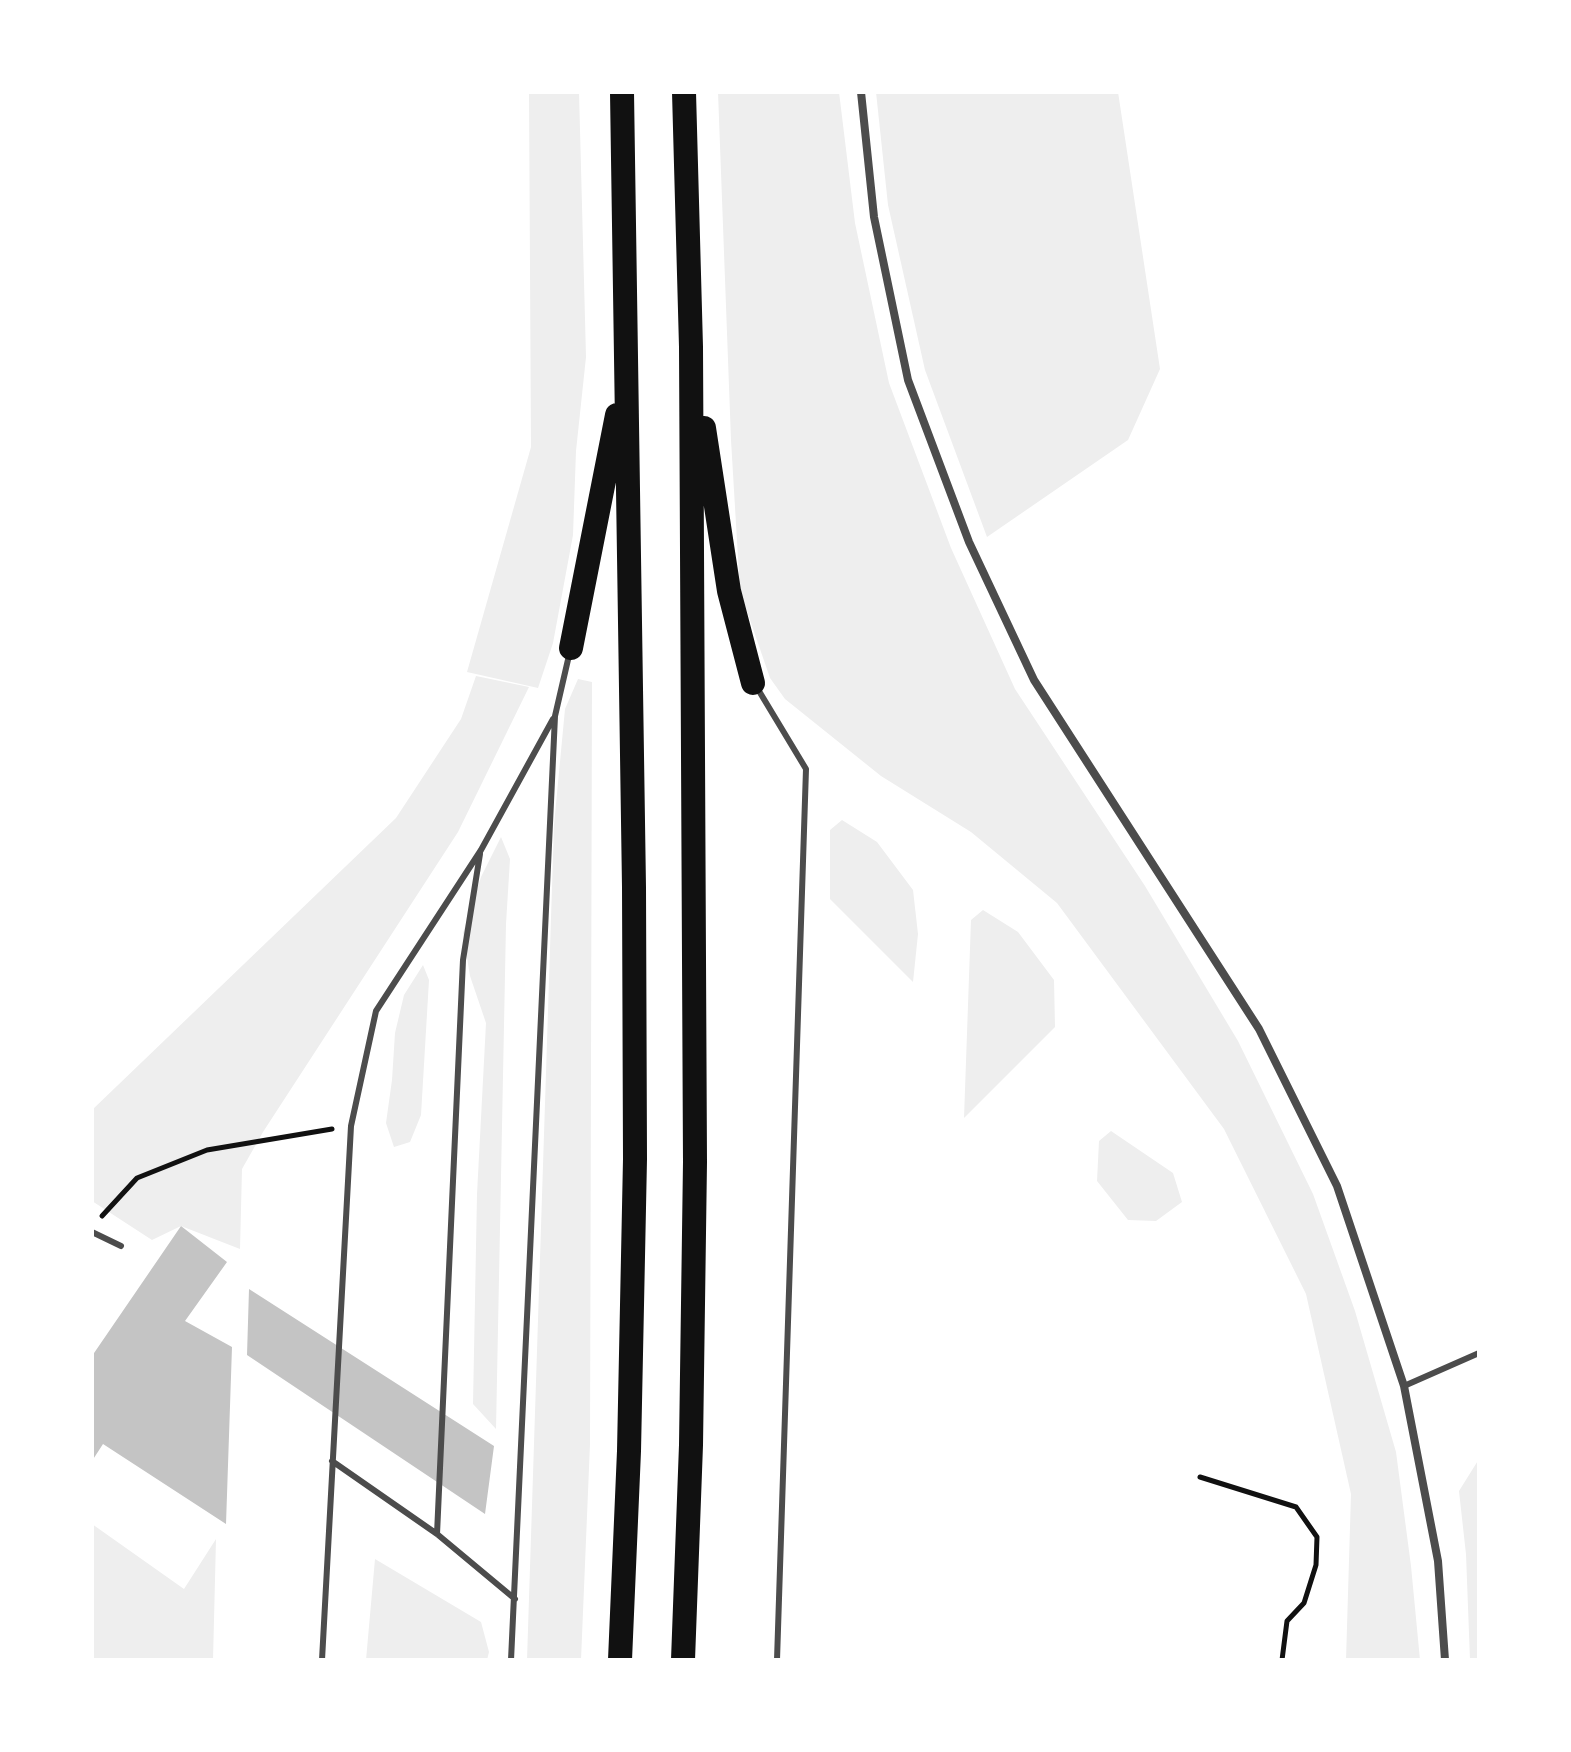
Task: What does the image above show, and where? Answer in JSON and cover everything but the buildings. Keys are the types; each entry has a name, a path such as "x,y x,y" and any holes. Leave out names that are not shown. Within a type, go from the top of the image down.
{"highway":[{"path":"620,1660 629,1451 635,1159 622,92"},
{"path":"683,1660 691,1445 695,1162 691,347 684,92"},
{"path":"691,347 729,591 753,683"},
{"path":"571,648 627,365"}],"street":[{"path":"861,92 874,217 908,380 969,542 1034,680 1259,1029 1337,1186 1404,1386 1438,1561 1445,1660"}],"lane":[{"path":"511,1660 555,716 571,648"},
{"path":"753,683 806,769 777,1660"},
{"path":"322,1660 351,1126 376,1011 481,850 555,716"},
{"path":"437,1534 463,960 481,850"},
{"path":"92,1231 121,1246"},
{"path":"1404,1386 1479,1353"},
{"path":"332,1461 437,1534 515,1599"}],"path":[{"path":"92,1231 105,1210 137,1178 207,1150 351,1126"},
{"path":"1200,1477 1296,1507 1317,1537 1316,1565 1304,1603 1287,1621 1282,1660"}],"shaded area":[{"path":"529,92 579,92 586,357 576,451 573,535 553,643 538,688 467,672 531,447"},
{"path":"718,92 839,92 855,223 889,383 951,548 1015,689 1145,886 1238,1041 1313,1194 1355,1311 1396,1452 1420,1660 1346,1660 1351,1494 1306,1294 1224,1129 1057,903 971,832 881,776 785,699 770,678 740,591"},
{"path":"876,92 1118,92 1160,369 1128,440 987,537 925,370 888,205"},
{"path":"476,676 529,687 458,832 242,1169 240,1249 181,1226 152,1240 92,1201 92,1110 396,818 461,719"},
{"path":"578,679 592,682 590,1444 581,1660 527,1660 554,825 565,709"},
{"path":"842,820 877,842 913,890 918,934 913,982 830,899 830,830"},
{"path":"501,837 510,859 506,924 496,1429 473,1404 477,1194 486,1023 470,976 463,933 481,877"},
{"path":"983,910 1018,932 1054,980 1055,1027 964,1118 971,920"},
{"path":"423,965 429,980 421,1115 410,1142 394,1147 386,1123 395,1033 404,995"},
{"path":"1111,1131 1173,1173 1182,1202 1156,1221 1128,1220 1097,1181 1099,1141"},
{"path":"1479,1459 1479,1660 1470,1660 1466,1554 1459,1491"},
{"path":"92,1524 184,1589 216,1539 213,1660 92,1660"},
{"path":"375,1559 481,1622 489,1652 487,1660 366,1660"}]}
